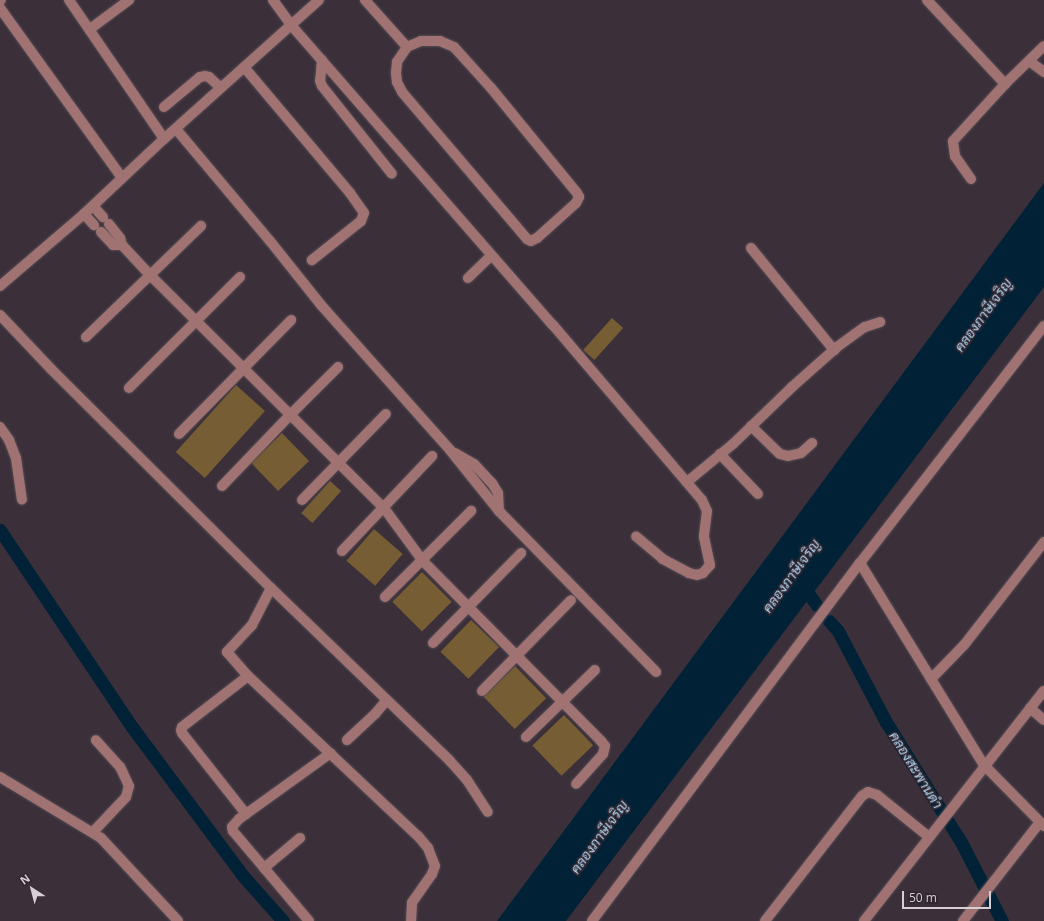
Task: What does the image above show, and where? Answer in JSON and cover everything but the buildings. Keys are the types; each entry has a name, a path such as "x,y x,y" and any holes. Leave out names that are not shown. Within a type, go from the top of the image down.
{"street":[{"path":"70,0 164,139"},
{"path":"90,29 129,0"},
{"path":"274,0 291,24 702,500 707,511 704,537 710,565 708,569 697,575 678,568 652,551 636,536"},
{"path":"0,286 93,206 164,139 319,0"},
{"path":"365,0 407,47"},
{"path":"927,0 1005,84"},
{"path":"0,8 122,178"},
{"path":"421,41 440,41 454,47 496,94 577,193 579,197 576,202 537,238 531,241 527,239 402,92 397,82 397,62 407,47 421,41"},
{"path":"971,178 955,156 953,141 1005,84 1044,46"},
{"path":"322,60 320,80 322,86 392,174"},
{"path":"1029,61 1044,72"},
{"path":"244,67 350,193 364,213 361,221 312,260"},
{"path":"164,107 200,78 205,76 209,77 221,88"},
{"path":"176,129 270,241 320,305 450,450 499,511 656,672"},
{"path":"93,206 120,238 122,245 150,275 384,508 422,560 605,746 603,754 576,784"},
{"path":"84,214 113,245 122,245"},
{"path":"86,337 201,226"},
{"path":"751,248 834,350"},
{"path":"468,278 491,256"},
{"path":"129,388 240,277"},
{"path":"0,315 51,369 271,588 386,701 450,761 467,780 488,812"},
{"path":"179,434 291,320"},
{"path":"687,482 720,454 834,350 865,327 880,322"},
{"path":"592,921 860,563 1044,326"},
{"path":"222,486 290,415 338,368"},
{"path":"302,500 337,462 386,414"},
{"path":"0,426 9,440 16,458 22,500"},
{"path":"751,426 780,454 788,456 801,453 812,443"},
{"path":"720,454 758,494"},
{"path":"342,551 432,456"},
{"path":"385,596 472,511"},
{"path":"931,679 964,645 1044,542"},
{"path":"432,643 469,608 521,553"},
{"path":"860,563 984,765 1042,824 963,921"},
{"path":"271,588 252,625 227,652 248,676 331,752 418,836 430,853 435,866 432,874 412,903 410,909 411,921"},
{"path":"482,691 570,600"},
{"path":"526,737 595,670"},
{"path":"246,814 181,730 182,727 248,676"},
{"path":"864,921 984,765 1044,691"},
{"path":"347,740 375,714 386,701"},
{"path":"1030,708 1044,720"},
{"path":"93,832 126,797 129,786 120,766 96,740"},
{"path":"309,921 233,831 232,827 234,823 331,752"},
{"path":"0,777 93,832 178,921"},
{"path":"765,921 862,796 868,792 877,795 929,837"},
{"path":"264,868 300,838"}],"water":[{"name":"คลองภาษีเจริญ","path":"1044,183 1044,287 566,921 497,921"}],"waterway":[{"path":"0,530 132,727 244,877 283,921"},
{"name":"คลองสะพานดำ","path":"800,582 817,605"},
{"name":"คลองสะพานดำ","path":"829,621 838,631 886,722 961,842 1002,921"}]}
